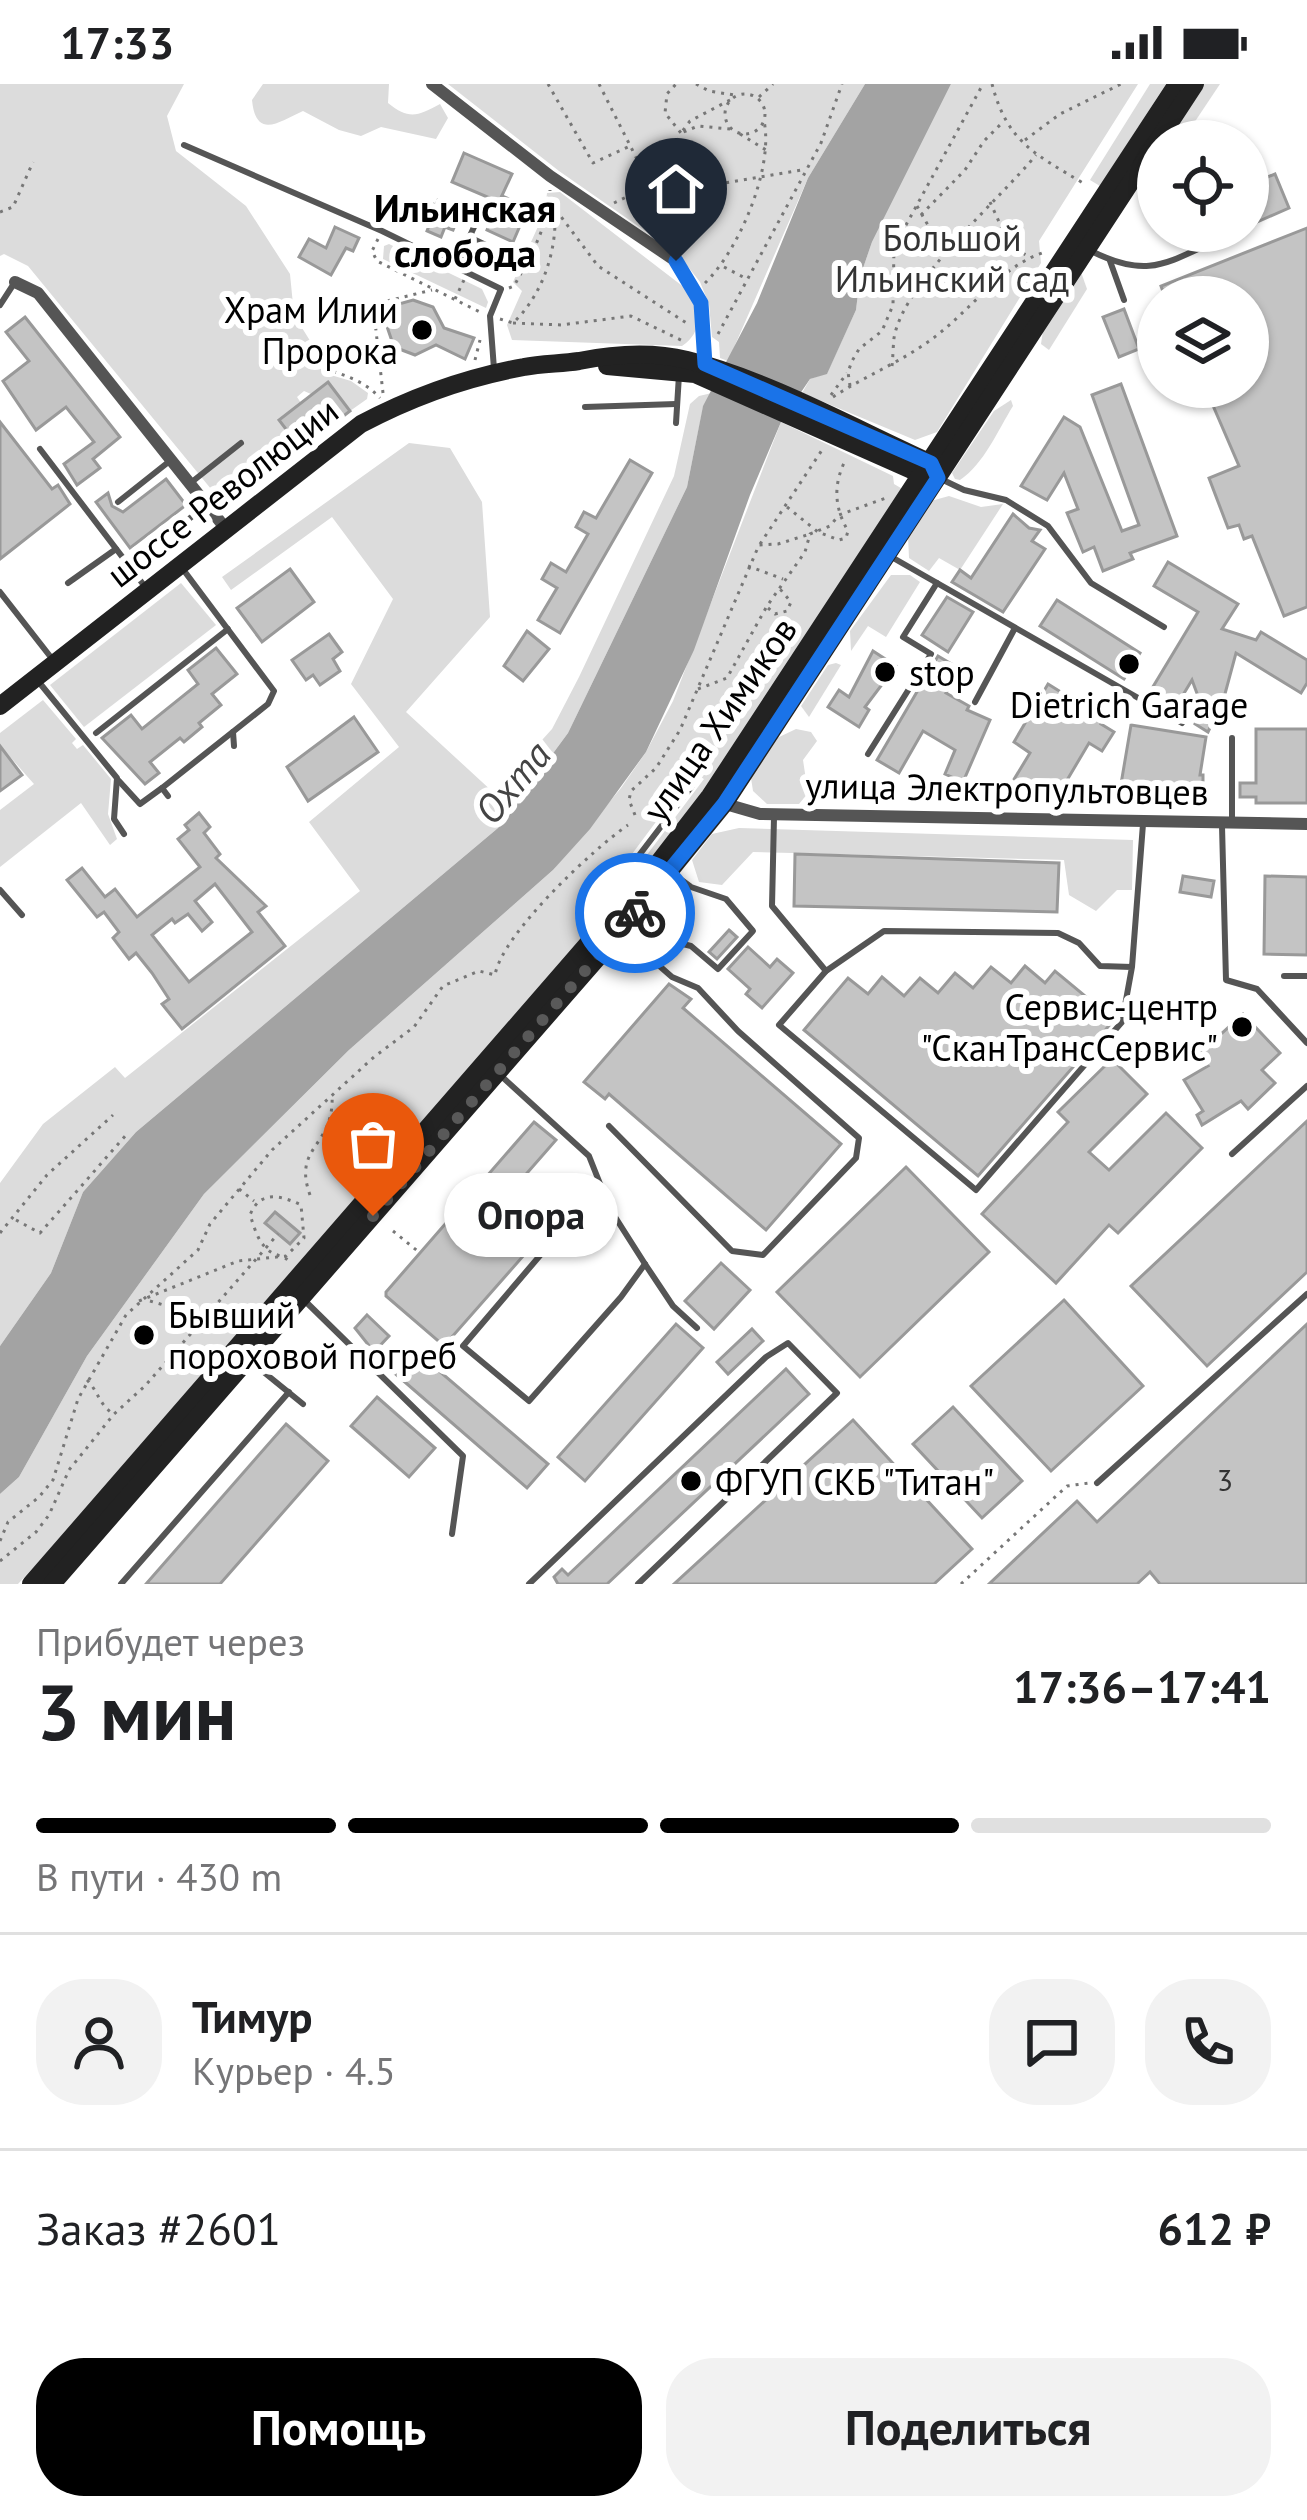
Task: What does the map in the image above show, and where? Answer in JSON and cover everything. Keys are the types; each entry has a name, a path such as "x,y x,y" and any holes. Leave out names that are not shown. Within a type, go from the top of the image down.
{"street":[{"path":"432,84 550,176 676,261 697,292 710,338 711,371 931,472 1195,84"},
{"path":"1081,246 1177,84"},
{"path":"15,282 38,293 226,529"},
{"name":"шоссе Революции","path":"0,706 386,402 494,373 600,354 654,355 711,371"},
{"name":"шоссе Революции","path":"578,361 711,371"},
{"name":"улица Химиков","path":"46,1582 492,1068 670,872 931,472"},
{"name":"улица Химиков","path":"617,927 635,890 717,800"},
{"name":"улица Электропультовцев","path":"717,800 749,812 775,814 1307,824"},
{"name":"улица Химиков","path":"242,1354 301,1297 492,1068"}],"lane":[{"path":"184,145 501,289 488,316 494,373"},
{"path":"456,267 483,207"},
{"path":"470,237 492,248"},
{"path":"1081,246 1110,261 1149,270 1190,252"},
{"path":"1110,261 1124,300"},
{"path":"0,285 15,282"},
{"path":"0,305 15,282"},
{"path":"676,423 679,371"},
{"path":"585,406 676,404"},
{"path":"190,484 241,443"},
{"path":"40,449 148,591"},
{"path":"118,502 171,460"},
{"path":"931,472 964,490 1006,500 1048,526 1091,583 1164,627"},
{"path":"150,549 206,505"},
{"path":"68,583 116,549"},
{"path":"883,551 1182,723"},
{"path":"35,679 140,804 165,792 268,704 274,691 180,566"},
{"path":"868,754 931,654 903,637 937,583"},
{"path":"0,592 55,663"},
{"path":"975,702 1015,628"},
{"path":"96,733 228,629"},
{"path":"233,732 234,746"},
{"path":"1232,738 1226,980 1257,989 1307,1043"},
{"path":"117,778 114,819 124,835"},
{"path":"635,890 626,883 626,871 692,786 683,780"},
{"path":"775,814 772,906 826,971"},
{"path":"1132,967 1100,966 1078,943 1058,933 897,929 872,937 826,971 779,1025 976,1190 1122,1022 1132,967 1143,820"},
{"path":"617,927 691,946 718,969 753,931 727,899 692,887 670,872"},
{"path":"0,890 22,915"},
{"path":"609,1126 731,1251 764,1255 856,1158 859,1138 738,1031 698,988 672,977 617,927"},
{"path":"1284,976 1307,976"},
{"path":"492,1068 589,1156 645,1264 673,1306 697,1328"},
{"path":"1232,1154 1307,1086"},
{"path":"600,1185 463,1346 529,1401 645,1264"},
{"path":"1097,1483 1307,1294"},
{"path":"301,1297 463,1456 452,1534"},
{"path":"530,1584 766,1357 788,1343 837,1393 638,1584"},
{"path":"242,1354 303,1404"},
{"path":"121,1584 289,1392"}],"path":[{"path":"548,84 592,163 628,147"},
{"path":"598,84 650,184"},
{"path":"676,84 667,94 665,113 681,133"},
{"path":"696,84 734,97 758,98 773,84"},
{"path":"983,84 894,248 893,305 882,331 859,349 828,400 892,367 964,315 1029,257 1046,252"},
{"path":"992,84 1007,129 1036,155 1083,183"},
{"path":"1024,142 1048,122 1121,84"},
{"path":"556,211 598,266 710,338 821,143 840,85"},
{"path":"657,182 690,121 734,97"},
{"path":"734,97 725,111 735,131 766,150"},
{"path":"697,292 723,266 761,179 765,108 758,98"},
{"path":"681,133 698,126 750,134 764,121"},
{"path":"921,214 1004,121"},
{"path":"892,367 894,336 914,297 990,202 1036,155"},
{"path":"0,212 13,207 33,162"},
{"path":"602,209 657,182 761,179 804,170"},
{"path":"514,323 528,309 554,248 556,211 550,176"},
{"path":"501,289 514,286 536,245 549,211 550,176"},
{"path":"990,202 1010,246"},
{"path":"916,204 934,235"},
{"path":"904,227 920,254"},
{"path":"382,231 373,257 488,316 514,323 561,325 631,316 683,339 689,350"},
{"path":"894,248 934,235 1010,246 1029,257"},
{"path":"723,266 747,279"},
{"path":"892,267 914,297"},
{"path":"454,300 468,273"},
{"path":"386,402 374,313 383,302 432,290"},
{"path":"893,305 902,320"},
{"path":"473,365 488,316"},
{"path":"882,331 894,336"},
{"path":"316,366 371,388 386,402"},
{"path":"848,372 850,386"},
{"path":"635,815 629,800 632,791 669,749 726,627 748,566 828,440"},
{"path":"787,507 818,532 839,541 846,538 848,531 839,515 839,473 850,452"},
{"path":"759,545 818,532 839,515 890,496"},
{"path":"697,689 727,678 767,606 805,552 810,534"},
{"path":"748,566 785,580"},
{"path":"767,606 775,614 787,611 791,602 780,589"},
{"path":"0,1541 8,1522 52,1480 87,1380 138,1301 198,1250 211,1224 272,1150 414,1027 443,986 479,970 495,975 498,957 537,911 603,842 628,825"},
{"path":"310,1195 304,1161 333,1120 332,1094"},
{"path":"0,1233 47,1175 113,1115"},
{"path":"15,1219 40,1233 127,1134"},
{"path":"239,1189 255,1202"},
{"path":"138,1301 238,1262 288,1258 304,1238 302,1205 273,1196 255,1202"},
{"path":"255,1202 250,1215 266,1248 288,1258"},
{"path":"393,1231 420,1253"},
{"path":"0,1550 2,1559 36,1532 69,1470 114,1414 145,1386 278,1234"},
{"path":"146,1300 184,1311 194,1326"},
{"path":"194,1326 251,1317"},
{"path":"87,1380 97,1390 102,1406 114,1414"},
{"path":"961,1584 1067,1486 1097,1483"}],"green space":[{"path":"0,84 184,84 167,116 176,151 246,206 290,274 294,315 322,360 324,373 351,381 368,393 367,399 350,411 304,391 297,397 301,403 279,421 301,449 225,506 28,266 0,256"},
{"path":"263,84 389,84 388,103 395,108 414,114 440,104 448,118 436,139 381,127 361,136 303,111 264,124 254,113 252,100"},
{"path":"448,84 865,84 808,178 728,361 720,358 719,342 712,337 709,304 700,282 678,254 559,171"},
{"name":"Большой Ильинский сад","path":"951,84 1138,84 1039,241 1041,263 937,432 915,440 802,393 810,379 827,373 856,310 860,277 872,242"},
{"path":"1150,84 1166,84 1143,120 1137,120 1137,129 1100,186 1090,180"},
{"path":"1203,84 1220,84 1196,120 1180,120"},
{"path":"560,192 685,288 694,303 697,326 682,346 512,340 507,325 522,291 513,282 545,211 547,193"},
{"path":"389,244 482,289 486,308 383,259 384,246"},
{"path":"1081,272 1087,289 1049,350 1041,344 1043,331"},
{"path":"712,393 703,407 687,487 568,733 498,828 136,1132 83,1192 51,1273 0,1346 0,1183 43,1124 115,1067 125,1078 360,891 309,822 399,747 351,684 393,599 332,517 231,590 222,577 409,443 450,448 482,502 490,617 406,712 494,793 552,729 674,476 690,404"},
{"path":"1011,400 1013,406 983,456 969,473 955,479 952,473 994,411"},
{"path":"781,422 893,476 894,484 906,491 710,783 635,882 634,872 704,779 683,766 655,805 661,815 612,881 616,900 91,1506 18,1584 0,1584 0,1494 19,1477 87,1356 204,1194 349,1050 553,870 646,752 673,701"},
{"path":"949,496 981,507 1003,504 960,570 939,558 929,571 909,558 908,536 931,501"},
{"path":"891,575 910,575 920,582 886,637 868,626 851,651 850,631"},
{"path":"181,583 216,625 84,727 50,685"},
{"path":"828,665 841,665 809,717 801,706"},
{"path":"43,700 76,739 72,743 77,749 83,745 111,779 108,814 117,839 110,845 81,803 0,867 0,810 34,784 4,750 0,752 0,733"},
{"path":"796,729 811,732 817,741 803,760 806,780 820,779 799,804 767,804 753,791 751,778 777,738"},
{"path":"739,828 1133,840 1132,890 1117,890 1096,911 1069,895 1064,860 753,852 722,885 699,882 692,860 712,834"}],"shaded area":[{"path":"865,84 951,84 872,242 860,277 856,310 827,374 810,379 781,422 694,650 646,752 590,829 553,870 349,1050 204,1194 87,1356 19,1477 0,1494 0,1346 51,1273 83,1192 136,1132 498,828 568,733 687,487 703,406 757,303 808,178"}],"building":[{"path":"464,153 512,174 499,202 452,182"},
{"path":"1275,174 1289,208 1269,217 1269,176"},
{"path":"502,196 528,207 513,242 487,230"},
{"path":"438,200 453,206 448,216 457,220 453,230 445,227 441,237 427,231 430,223 420,219 427,202 436,205"},
{"path":"335,227 359,238 353,251 346,248 331,275 299,257 309,239 326,248"},
{"path":"1307,228 1307,607 1284,616 1252,536 1244,539 1239,525 1228,528 1209,478 1239,466 1214,408 1269,408 1269,276 1186,276 1247,252 1269,252 1269,243"},
{"name":"Храм Илии Пророка","path":"413,300 433,307 444,328 474,338 465,359 436,345 415,355 394,347 381,309"},
{"path":"1124,309 1137,350 1119,357 1103,317"},
{"path":"25,317 120,437 93,459 100,468 77,485 64,464 94,442 66,407 36,430 3,381 29,361 6,332"},
{"path":"328,382 350,411 301,449 279,420"},
{"path":"1121,384 1177,536 1130,553 1133,559 1103,571 1094,547 1083,552 1067,513 1078,509 1064,473 1047,500 1021,486 1064,417 1080,427 1122,531 1139,525 1092,395"},
{"path":"0,422 52,489 58,485 70,504 0,559"},
{"path":"630,460 652,473 560,633 538,620 557,588 542,579 551,563 566,572 588,534 576,527 584,512 596,518"},
{"path":"166,479 186,505 130,548 96,502 108,493 112,506 123,512"},
{"path":"1013,514 1029,528 1040,530 1032,541 1045,549 1003,612 952,582 960,570 971,578"},
{"path":"1168,562 1238,604 1222,629 1256,640 1261,632 1307,660 1307,683 1301,693 1236,653 1219,716 1208,732 1195,724 1202,707 1192,680 1174,710 1148,695 1198,612 1154,586"},
{"path":"290,569 314,602 262,642 237,608"},
{"path":"947,597 973,612 948,652 922,635"},
{"path":"1057,600 1140,653 1124,679 1040,626"},
{"path":"527,631 549,649 523,681 504,666"},
{"path":"329,634 342,652 333,659 340,671 320,685 313,675 306,680 292,660"},
{"path":"216,648 237,674 212,694 221,705 184,742 180,738 150,762 159,773 145,784 102,738 131,715 142,729 198,684 188,670"},
{"path":"873,651 896,666 865,707 869,710 859,727 828,707 839,690 849,697"},
{"path":"938,656 960,669 946,693 990,720 963,782 945,774 955,750 923,731 899,773 877,760"},
{"path":"1048,684 1104,719 1101,724 1114,732 1102,751 1089,743 1060,792 1030,791 1013,781 1030,753 1014,742"},
{"path":"354,717 378,752 308,801 287,767"},
{"path":"1131,725 1206,737 1200,775 1203,799 1178,799 1178,793 1121,784"},
{"path":"1256,729 1307,729 1307,803 1256,803 1256,797 1240,797 1240,783 1256,783"},
{"path":"0,746 22,775 0,791"},
{"path":"199,813 210,827 204,833 220,854 216,858 266,906 258,912 285,946 182,1029 162,1004 169,999 152,973 136,953 129,959 113,938 119,932 104,912 97,917 67,880 82,868 105,897 115,889 137,917 200,867 178,839 189,830 185,825","holes":["215,884 252,932 189,982 152,935 172,919 175,923 188,914 202,931 212,922 195,901"]},
{"path":"795,854 1059,863 1057,912 794,906"},
{"path":"1183,876 1214,881 1211,897 1180,892"},
{"path":"1265,876 1307,877 1307,955 1264,954"},
{"path":"729,930 737,937 717,959 709,952"},
{"path":"748,947 770,967 777,959 793,973 762,1008 728,969"},
{"path":"1025,966 1045,983 1055,971 1114,1020 978,1176 804,1030 848,978 868,994 882,977 904,996 920,978 938,993 955,973 973,988 991,967 1011,983"},
{"path":"669,984 691,999 683,1008 841,1144 766,1230 609,1094 605,1099 584,1082"},
{"path":"1243,1014 1280,1053 1262,1070 1275,1083 1248,1109 1241,1101 1202,1125 1197,1115 1203,1111 1184,1080 1208,1066 1198,1055"},
{"path":"1112,1059 1147,1094 1089,1152 1109,1170 1166,1113 1202,1148 1118,1233 1109,1225 1056,1283 982,1214 1068,1122 1058,1112"},
{"path":"1307,1121 1307,1272 1207,1366 1131,1286"},
{"path":"534,1122 556,1140 507,1196 546,1230 444,1346 386,1292"},
{"path":"906,1167 989,1252 860,1377 777,1292"},
{"path":"275,1212 300,1233 290,1244 265,1223"},
{"path":"721,1263 750,1290 714,1329 685,1301"},
{"path":"1064,1300 1143,1386 1051,1471 971,1386"},
{"path":"367,1315 389,1336 374,1352 355,1328"},
{"path":"676,1324 703,1348 585,1481 558,1457"},
{"path":"1307,1324 1307,1584 1160,1584 1150,1572 1137,1584 989,1584 1077,1501 1097,1522"},
{"path":"752,1329 763,1341 728,1374 717,1362"},
{"path":"407,1352 426,1369 431,1364 548,1464 527,1488 391,1370"},
{"name":"ФГУП СКБ \"Титан\"","path":"786,1369 809,1394 607,1584 558,1584 554,1577 562,1569 568,1575"},
{"path":"377,1397 435,1448 409,1477 351,1426"},
{"path":"953,1407 1022,1481 982,1518 913,1444"},
{"path":"853,1420 972,1549 934,1584 674,1584"},
{"path":"286,1424 328,1461 220,1584 146,1584"}],"way so far":[{"path":"373,1216 635,913"}],"place":[{"name":"Храм Илии Пророка","path":"422,330"},
{"name":"Dietrich Garage","path":"1129,664"},
{"name":"stop","path":"885,672"},
{"name":"Сервис-центр \"СканТрансСервис\"","path":"1242,1027"},
{"name":"Опора","path":"373,1216"},
{"name":"Бывший пороховой погреб","path":"144,1335"},
{"name":"ФГУП СКБ \"Титан\"","path":"691,1481"}],"district":[{"name":"Ильинская слобода","path":"465,230"}],"route":[{"path":"635,913 724,804 938,478 931,463 705,364 701,303 676,261"}],"water label":[{"name":"Охта","path":"512,782"}]}
